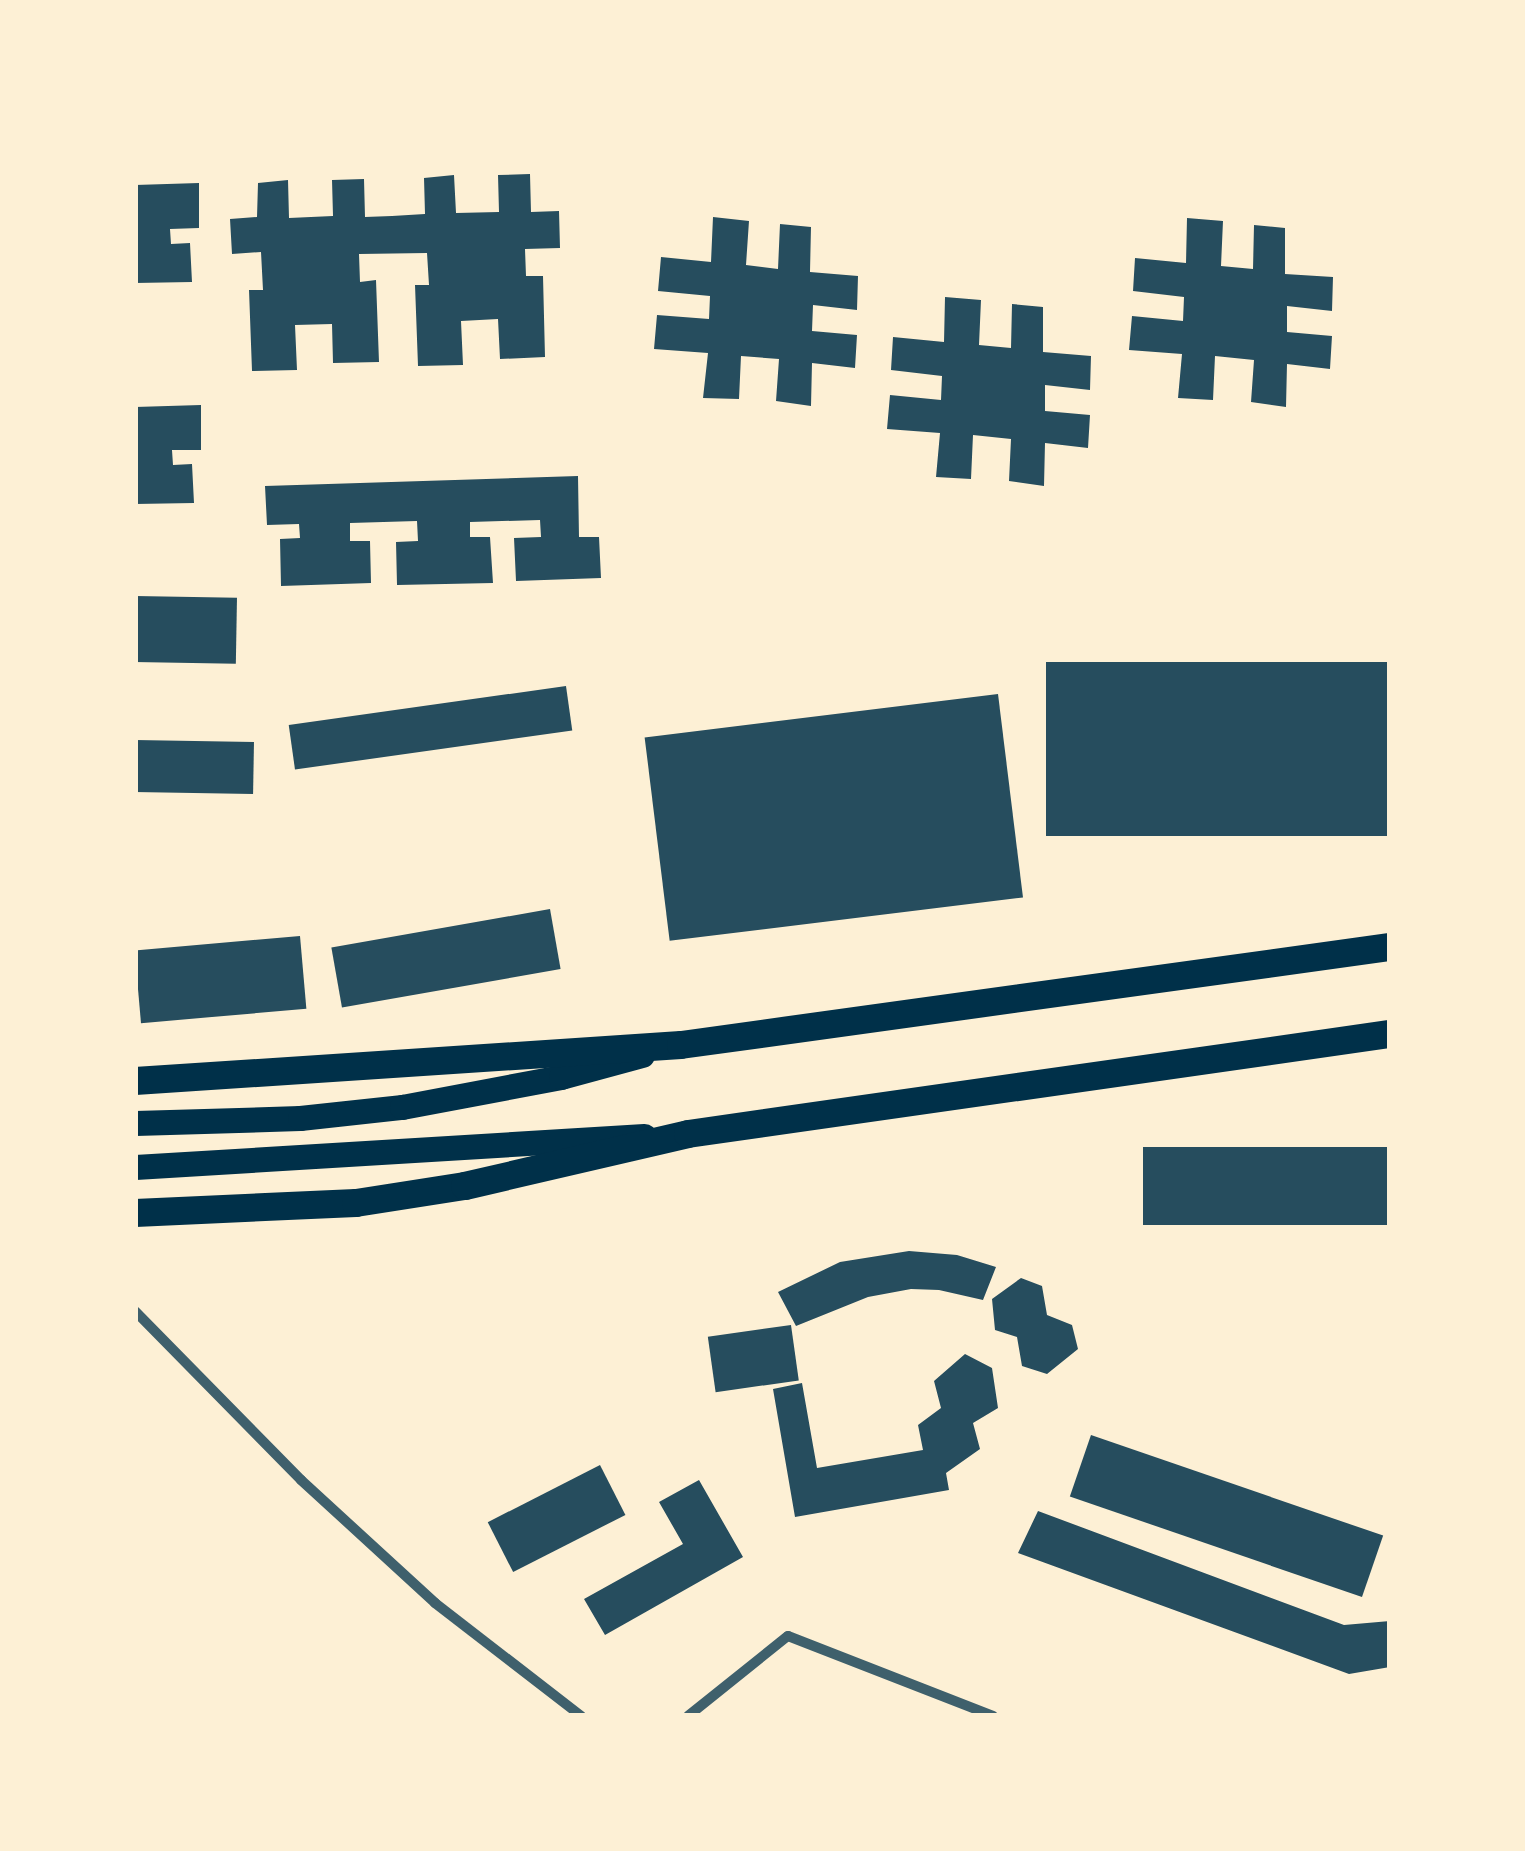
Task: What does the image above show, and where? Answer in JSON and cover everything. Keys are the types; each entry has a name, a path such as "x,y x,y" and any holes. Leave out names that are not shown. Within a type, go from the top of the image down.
{"highway":[{"path":"135,1081 681,1045 1390,947"},
{"path":"135,1213 356,1203 464,1186 688,1134 1390,1034"}],"main road":[{"path":"135,1124 300,1118 402,1107 560,1077 681,1045"},
{"path":"135,1166 688,1134"}],"street":[{"path":"135,1311 300,1480 435,1603 582,1716"},
{"path":"688,1716 788,1636 993,1716"}],"building":[{"path":"530,174 531,212 559,211 560,248 525,249 526,276 543,276 545,357 500,359 498,319 461,321 463,365 418,366 415,285 429,285 427,253 359,254 360,282 376,280 379,362 333,363 332,324 295,325 297,370 252,371 249,290 263,290 261,252 232,254 230,219 257,217 258,183 288,180 289,218 333,216 332,180 364,179 365,217 425,214 424,178 454,175 456,213 499,212 498,175"},
{"path":"199,183 199,228 170,229 171,244 190,243 192,282 135,283 135,185"},
{"path":"713,217 749,221 746,265 778,269 780,224 811,227 810,272 858,276 857,310 813,305 812,331 857,335 855,368 812,363 811,406 776,401 779,359 741,356 739,399 703,398 708,353 654,349 657,315 709,319 710,296 658,291 661,257 711,262"},
{"path":"1187,218 1223,221 1221,266 1253,269 1254,225 1285,228 1285,274 1333,277 1332,311 1287,306 1287,332 1332,336 1330,369 1287,364 1286,407 1251,402 1254,360 1215,356 1213,400 1178,398 1182,354 1129,350 1132,316 1183,321 1184,297 1133,291 1135,258 1186,263"},
{"path":"945,297 981,300 979,345 1011,348 1012,304 1043,307 1043,352 1091,356 1090,390 1045,385 1045,411 1090,415 1088,448 1045,443 1044,486 1009,481 1011,439 973,435 971,479 936,477 940,433 887,429 890,395 941,400 942,376 891,370 893,337 944,342"},
{"path":"201,405 201,450 172,450 173,465 192,464 194,503 135,504 135,407"},
{"path":"578,476 579,537 599,537 601,578 516,581 514,538 541,537 540,520 470,522 470,537 490,537 493,583 397,585 396,542 418,541 417,521 350,523 350,541 370,541 371,583 281,586 280,539 300,538 299,524 267,525 265,486"},
{"path":"135,596 237,598 236,664 135,662"},
{"path":"1046,662 1390,662 1390,836 1046,836"},
{"path":"566,686 572,731 295,770 289,725"},
{"path":"998,694 1023,897 670,941 645,737"},
{"path":"135,740 254,742 253,794 135,792"},
{"path":"550,909 561,969 342,1008 331,948"},
{"path":"300,936 306,1009 141,1023 135,950"},
{"path":"1143,1147 1390,1147 1390,1225 1143,1225"},
{"path":"909,1251 957,1255 996,1267 983,1300 939,1290 911,1289 868,1297 796,1326 778,1292 840,1262"},
{"path":"1021,1278 1042,1286 1047,1315 1072,1325 1078,1349 1047,1374 1022,1366 1017,1337 995,1330 992,1299"},
{"path":"791,1325 799,1380 716,1392 708,1337"},
{"path":"965,1354 992,1368 998,1408 973,1423 980,1449 946,1473 949,1490 795,1517 773,1389 802,1383 817,1468 923,1450 918,1425 941,1408 934,1381"},
{"path":"1091,1435 1383,1536 1362,1597 1070,1496"},
{"path":"600,1465 625,1515 513,1572 488,1522"},
{"path":"699,1480 743,1557 605,1635 584,1599 683,1544 659,1502"},
{"path":"1038,1511 1344,1625 1390,1621 1390,1667 1349,1674 1018,1553"}]}
